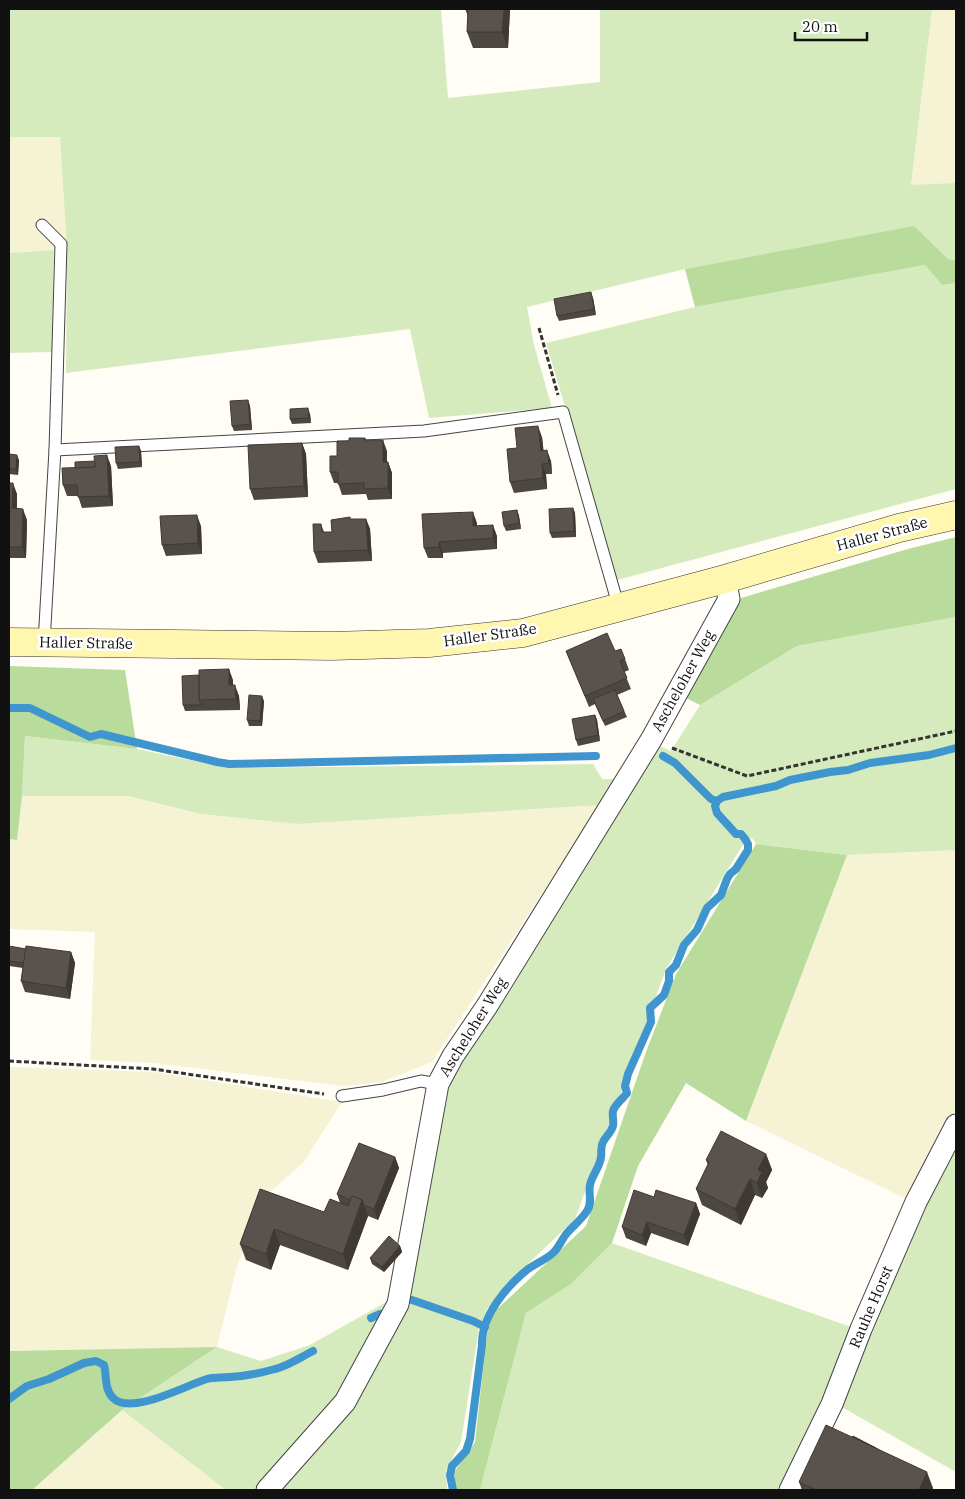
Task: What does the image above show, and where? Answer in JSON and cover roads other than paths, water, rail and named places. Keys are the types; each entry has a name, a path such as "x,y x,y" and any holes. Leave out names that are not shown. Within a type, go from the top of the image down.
{"street":[{"name":"Haller Straße","path":"9,642 332,646 429,643 523,633 725,579 899,528 956,515"},
{"name":"Ascheloher Weg","path":"267,1490 345,1402 398,1304 438,1084 453,1056 487,1006 651,740 729,599 725,579"},
{"name":"Rauhe Horst","path":"790,1490 832,1404 861,1329 916,1202 956,1125"}],"lane":[{"path":"42,225 61,244 54,450 44,643"},
{"path":"54,450 424,432 563,412 619,608"},
{"path":"342,1096 383,1090 421,1081 438,1084"}],"waterway":[{"path":"9,708 30,708 90,737 101,734 229,764 596,756"},
{"path":"453,1490 450,1475 452,1466 466,1451 470,1439 483,1334 490,1313 511,1284 528,1269 554,1252 567,1233 587,1211 590,1204 590,1185 598,1168 601,1147 613,1126 614,1108 627,1093 625,1086 628,1074 651,1022 650,1008 664,995 669,981 669,972 676,965 684,945 697,930 707,908 721,895 727,879 748,850 748,844 741,834 736,834 717,813 715,806 717,801 723,797 776,786 790,780 848,770 870,763 929,755 956,748"},
{"path":"663,756 675,763 711,799 717,801"},
{"path":"412,1300 485,1327"},
{"path":"371,1318 380,1314"},
{"path":"9,1399 27,1386 49,1379 84,1363 96,1361 104,1365 107,1387 113,1398 121,1403 132,1403 159,1398 207,1379 247,1375 280,1368 313,1351"}]}
